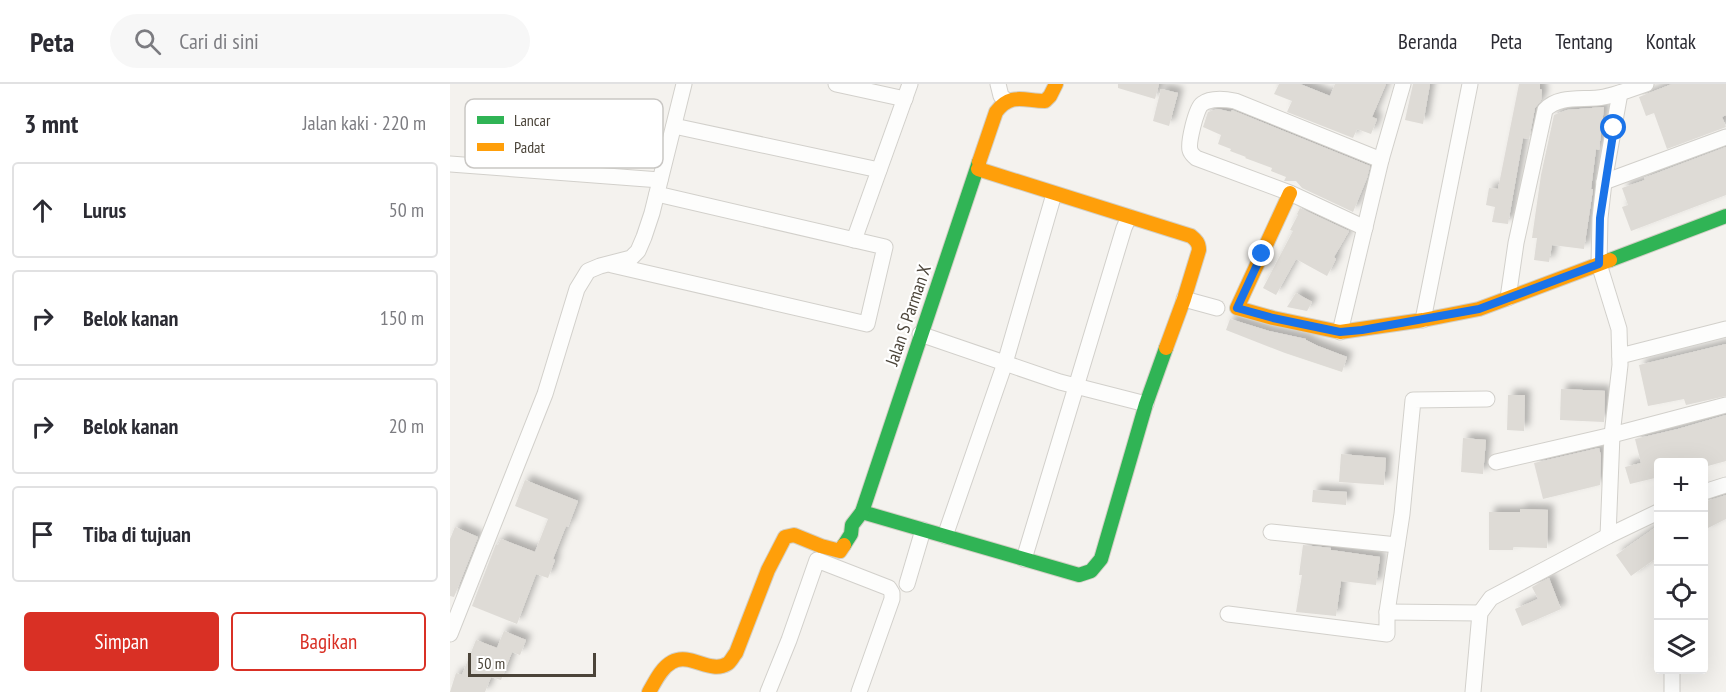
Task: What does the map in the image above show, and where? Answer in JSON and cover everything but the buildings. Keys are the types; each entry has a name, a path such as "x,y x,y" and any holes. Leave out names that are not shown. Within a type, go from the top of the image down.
{"street":[{"path":"450,634 545,394 577,289 588,272 600,266 631,258 638,251 652,213 684,84"},
{"path":"836,84 905,99"},
{"path":"854,240 910,84"},
{"path":"998,84 1001,96 1006,100 1045,101 1056,84"},
{"path":"1340,332 1381,160 1403,84"},
{"path":"1423,320 1470,84"},
{"path":"1508,298 1516,243 1545,110 1557,101 1602,97 1646,84"},
{"path":"1608,536 1612,435 1620,356 1619,328 1599,264 1600,218 1620,93"},
{"path":"1365,228 1290,193 1196,158 1190,151 1190,143 1197,110 1205,102 1226,99 1235,101 1381,160"},
{"name":"Jalan S Parman X","path":"649,692 661,672 674,660 690,659 713,665 730,662 736,653 768,570 785,537 794,535 840,551 851,534 852,525 862,512 996,112 1006,100"},
{"path":"674,126 879,170"},
{"path":"1604,182 1726,137"},
{"path":"450,164 465,166"},
{"path":"486,168 659,187 885,247 867,324 609,264"},
{"path":"862,512 1079,574 1091,572 1101,559 1146,404 1199,250 1197,240 1191,236 978,169"},
{"path":"1290,193 1237,308 1340,332 1479,309 1726,216"},
{"path":"945,536 1005,363 1054,194"},
{"path":"1024,559 1129,217"},
{"path":"1184,299 1217,308"},
{"path":"1620,356 1726,329"},
{"path":"920,334 1076,387 1146,404"},
{"path":"1228,614 1387,634 1413,400 1487,399"},
{"path":"1496,462 1726,405"},
{"path":"1708,491 1726,485"},
{"path":"1473,692 1480,613 1491,598 1654,514"},
{"path":"907,584 923,530"},
{"path":"1272,532 1397,545"},
{"path":"768,692 817,560 889,588 892,593 892,599 859,692"},
{"path":"1388,612 1480,613"},
{"path":"1672,674 1672,692"}],"traffic: fast":[{"path":"844,545 851,534 852,525 862,512 979,162"},
{"path":"1610,260 1726,216"},
{"path":"862,512 1079,575 1091,571 1101,559 1146,404 1166,348"}],"traffic: slow":[{"path":"979,162 996,112 1007,102 1013,100 1045,101 1056,84"},
{"path":"978,169 1191,236 1198,244 1199,250 1166,348"},
{"path":"1290,193 1237,308 1340,332 1479,309 1610,260"},
{"path":"649,692 661,671 672,662 686,660 714,666 730,662 736,653 768,570 785,537 794,535 840,551 844,545"}],"route":[{"path":"1262,254 1237,308 1340,332 1479,309 1599,264 1600,218 1614,128"}]}
